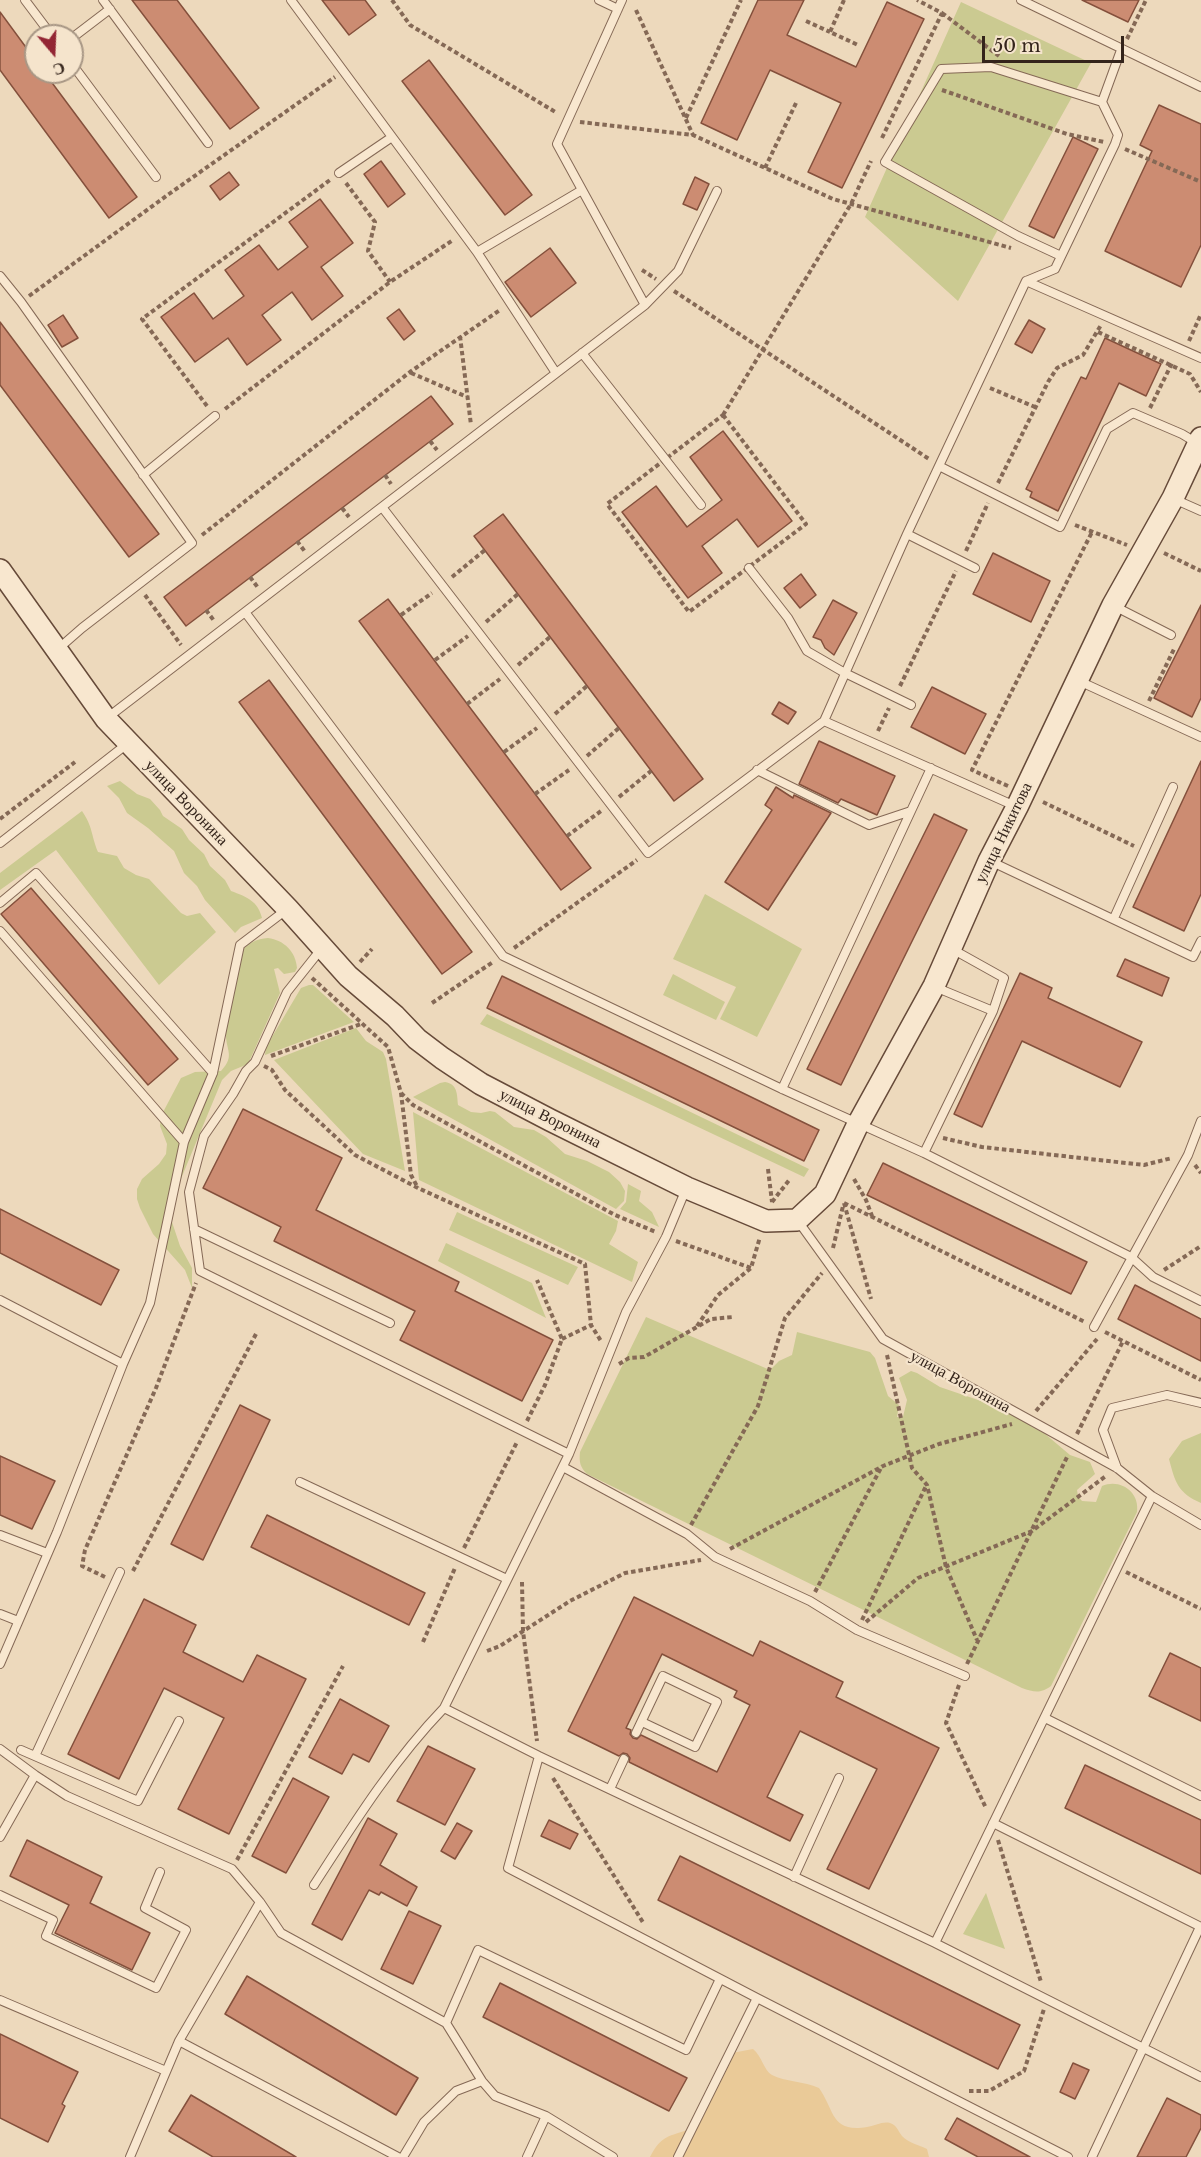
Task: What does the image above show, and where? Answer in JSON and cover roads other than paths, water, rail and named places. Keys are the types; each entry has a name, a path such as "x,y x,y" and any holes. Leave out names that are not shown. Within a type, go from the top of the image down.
{"street":[{"name":"улица Никитова","path":"797,1220 825,1194 858,1124 934,986 989,861 1014,797 1077,681 1113,605 1173,498 1200,441"},
{"name":"улица Воронина","path":"0,570 106,719 288,909 348,976 395,1016 417,1039 482,1084 687,1188 766,1221 797,1220"}],"lane":[{"path":"25,0 42,24"},
{"path":"103,0 208,143"},
{"path":"291,0 477,252 556,373"},
{"path":"599,0 618,9"},
{"path":"622,0 557,144 645,305"},
{"path":"1021,0 1201,87"},
{"path":"84,29 110,9"},
{"path":"382,507 648,853 824,721 907,534 1026,281 1055,268 1115,144 1118,135 1102,102 1121,50"},
{"path":"1061,256 1018,236 885,162 942,69 991,67 1102,102"},
{"path":"84,80 156,177"},
{"path":"339,173 392,137"},
{"path":"477,252 582,190"},
{"path":"106,719 645,305 678,271 717,192"},
{"path":"0,276 21,302 192,543 57,650"},
{"path":"1026,281 1201,358"},
{"path":"582,353 701,505"},
{"path":"939,466 1060,527 1107,429 1133,413 1200,441"},
{"path":"143,476 215,416"},
{"path":"1173,498 1201,511"},
{"path":"907,534 975,568"},
{"path":"748,568 788,618 807,651 845,673 911,705"},
{"path":"1113,605 1171,634"},
{"path":"244,612 503,956 782,1089 924,1153 1131,1257 1153,1277 1201,1300"},
{"path":"1077,681 1201,737"},
{"path":"824,721 931,768 1014,797"},
{"path":"0,843 129,743"},
{"path":"782,1089 931,768"},
{"path":"757,770 868,825 911,811"},
{"path":"1114,918 1173,787"},
{"path":"989,861 1193,957 1201,941"},
{"path":"0,903 36,873 213,1072"},
{"path":"0,1664 150,1303 184,1142 213,1072 240,945 288,909"},
{"path":"0,931 184,1142"},
{"path":"322,947 287,992 255,1062 246,1071 204,1136 189,1192 201,1271 569,1454"},
{"path":"924,1153 993,1011 1004,978 951,949"},
{"path":"934,986 993,1011"},
{"path":"1094,1327 1188,1155 1201,1121"},
{"path":"314,1885 369,1799 416,1737 444,1708 569,1454 626,1312 666,1237 687,1188"},
{"name":"улица Воронина","path":"797,1220 883,1339 1117,1468 1152,1496 1201,1525"},
{"path":"194,1229 390,1323"},
{"path":"0,1299 123,1364"},
{"path":"1117,1468 1103,1430 1112,1408 1167,1395 1201,1403"},
{"path":"562,1467 687,1533 715,1557 810,1601 856,1630 964,1676"},
{"path":"300,1482 507,1579"},
{"path":"935,1944 1152,1496"},
{"path":"0,1535 47,1553"},
{"path":"35,1756 120,1572"},
{"path":"0,1614 18,1621"},
{"path":"636,1733 663,1676 717,1702 695,1747 642,1722"},
{"path":"444,1708 539,1756 935,1944 1201,2077"},
{"path":"1045,1718 1201,1796"},
{"path":"21,1750 138,1801 179,1721"},
{"path":"0,1749 67,1796 232,1869 260,1902 281,1934 446,2024 482,2081 495,2096 546,2116 613,2157"},
{"path":"539,1756 508,1868 1068,2157"},
{"path":"610,1789 624,1759"},
{"path":"0,1838 35,1775"},
{"path":"794,1876 839,1778"},
{"path":"993,1823 1201,1927 1092,2157"},
{"path":"0,1895 53,1920 45,1936 156,1988 186,1930 145,1908 160,1872"},
{"path":"130,2157 179,2041 260,1902"},
{"path":"446,2024 478,1950 686,2050 720,1979"},
{"path":"678,2157 756,1998"},
{"path":"0,2000 166,2071"},
{"path":"179,2041 398,2157"},
{"path":"403,2157 424,2122 456,2091 482,2081"},
{"path":"527,2157 546,2116"}]}
